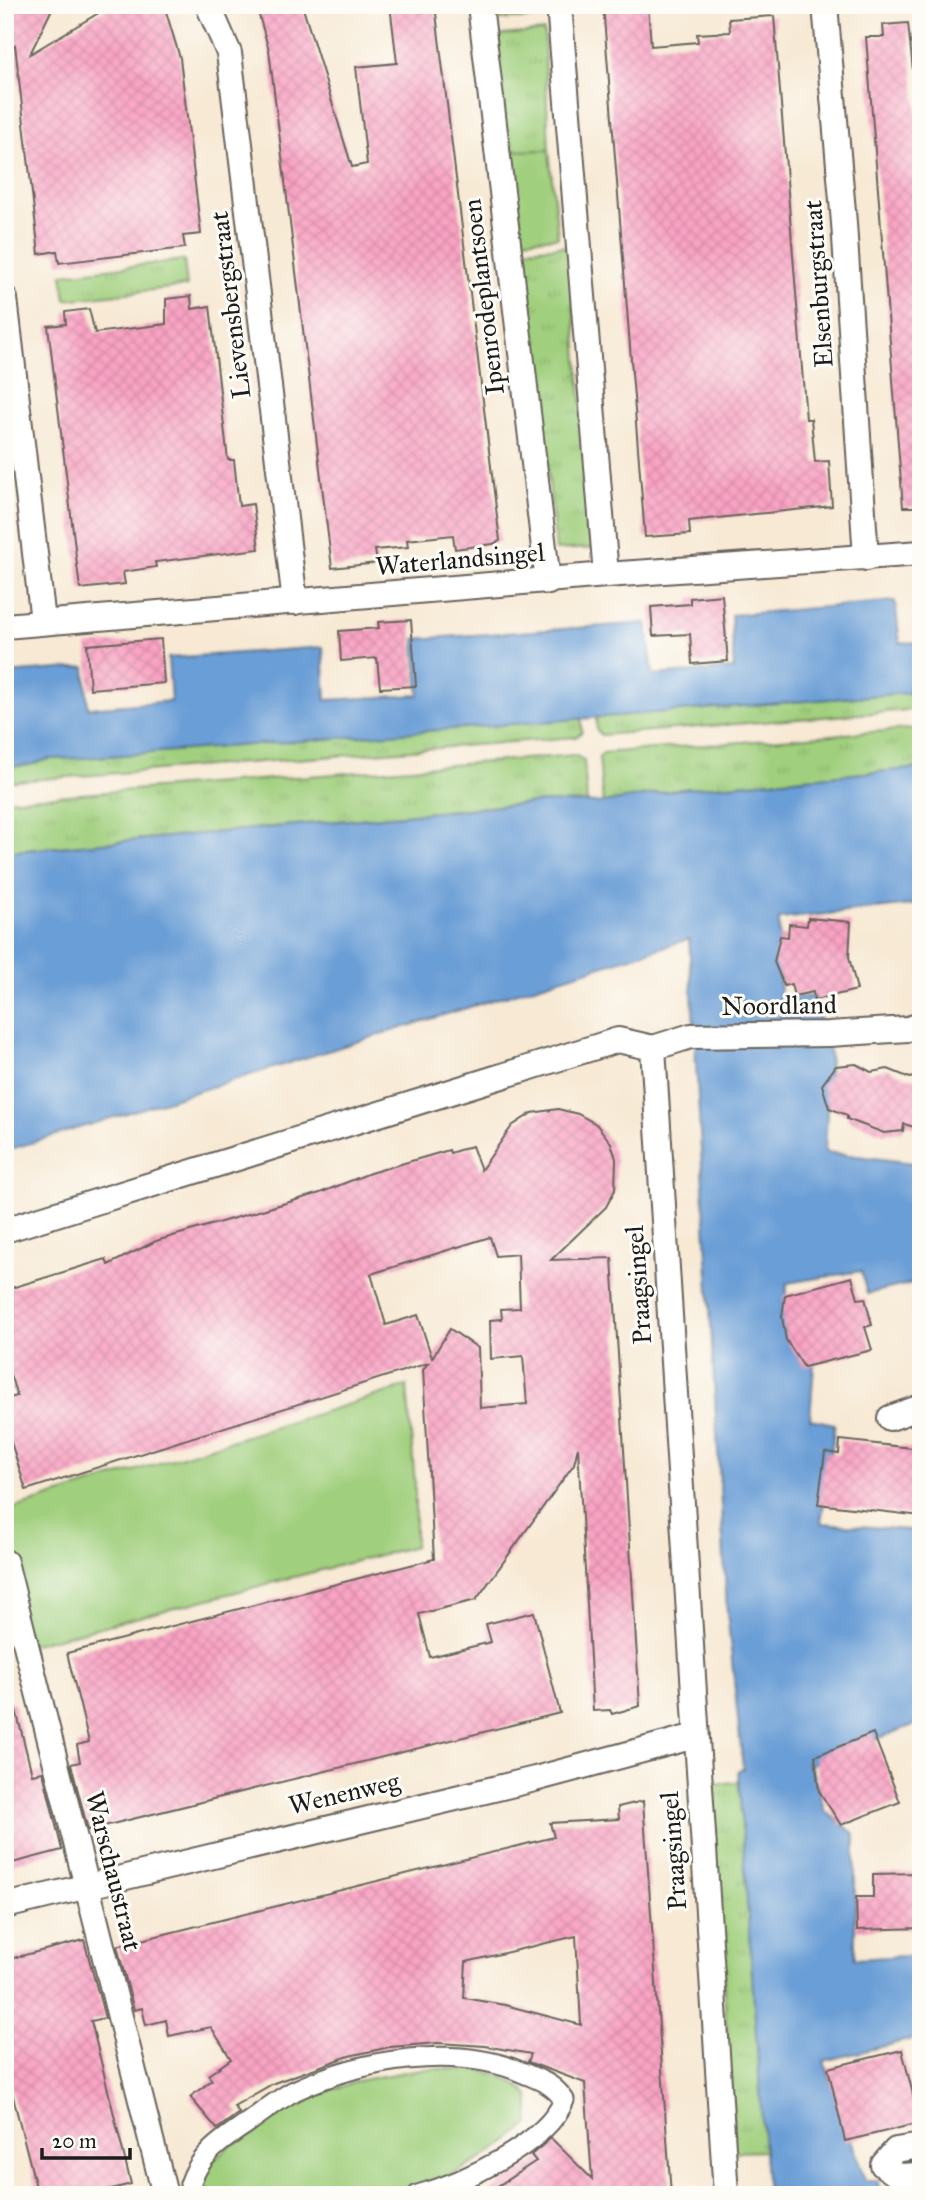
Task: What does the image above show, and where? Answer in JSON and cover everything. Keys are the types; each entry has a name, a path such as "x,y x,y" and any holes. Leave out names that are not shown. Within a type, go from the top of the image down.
{"street":[{"name":"Lievensbergstraat","path":"208,5 229,53 295,602"},
{"name":"Ipenrodeplantsoen","path":"480,5 548,582"},
{"path":"559,5 606,575"},
{"name":"Elsenburgstraat","path":"825,5 844,223 866,558"},
{"path":"5,299 43,621"},
{"name":"Waterlandsingel","path":"5,626 606,575 921,554"},
{"name":"Noordland","path":"653,1048 691,1036 829,1034 916,1029"},
{"path":"5,1230 618,1040 653,1048"},
{"name":"Praagsingel","path":"653,1048 726,2195"},
{"path":"921,1407 890,1418 921,1424"},
{"name":"Warschaustraat","path":"5,1563 87,1886 159,2194"},
{"name":"Wenenweg","path":"5,1906 536,1779 695,1736"},
{"path":"159,2194 195,2190 198,2162 224,2139 293,2092 358,2067 423,2058 500,2062 556,2087 564,2100 558,2115 517,2148 471,2176 418,2195"},
{"path":"921,2146 896,2151 883,2165 899,2176 921,2175"}],"green space":[{"path":"496,5 546,6 547,17 497,20"},
{"path":"544,31 549,150 507,152 494,36"},
{"path":"549,150 558,237 522,240 512,151"},
{"path":"569,246 593,548 556,550 525,249"},
{"path":"184,260 187,286 66,300 62,274"},
{"path":"921,692 921,709 601,735 597,731 596,716"},
{"path":"581,718 582,732 576,737 5,782 5,767 30,765 49,759"},
{"path":"921,728 921,768 681,789 603,803 599,757 603,753"},
{"path":"575,755 584,760 587,803 543,802 5,852 5,800"},
{"path":"407,1386 415,1484 415,1546 26,1646 5,1562 5,1511"},
{"path":"739,1782 766,2151 735,2152 710,1784"},
{"path":"421,2069 465,2069 505,2078 529,2096 529,2124 479,2160 441,2179 401,2192 340,2197 215,2195 202,2183 206,2167 229,2146 299,2100 362,2080"}],"water":[{"path":"895,601 900,643 921,642 921,692 49,759 30,765 5,767 5,673 85,667 88,708 171,701 168,658 323,647 326,700 419,695 415,639 647,623 653,675 734,669 731,615"},
{"path":"921,768 921,904 779,919 780,999 813,996 830,1055 825,1152 921,1164 921,1281 867,1294 861,1271 787,1283 785,1331 814,1365 810,1419 835,1424 821,1523 921,1531 921,1722 810,1765 825,1811 855,1834 855,1959 921,1955 921,2037 824,2061 865,2180 878,2180 879,2195 767,2195 738,1770 743,1769 727,1612 689,939 5,1151 5,852 543,802 603,803 681,789"}],"building":[{"path":"5,5 54,5 30,54 112,5 164,5 180,58 201,234 183,236 185,248 59,263 57,251 39,254 15,45 5,54"},
{"path":"256,5 302,5 352,167 367,164 356,67 397,63 390,5 435,5 500,541 455,549 453,535 407,540 408,547 375,550 377,563 332,568 269,50"},
{"path":"603,5 648,5 651,46 698,42 697,34 730,32 729,19 774,16 806,419 811,419 815,462 829,461 832,506 689,521 690,534 645,537"},
{"path":"908,23 921,147 921,507 903,507 866,37 884,37 883,25"},
{"path":"191,296 192,309 210,306 228,460 234,460 239,506 253,504 259,549 155,562 156,567 123,572 125,584 80,589 48,326 66,324 65,312 89,309 95,333 166,324 166,299"},
{"path":"722,595 728,661 692,664 690,634 653,636 651,607 690,604 690,598"},
{"path":"411,620 416,686 380,688 377,658 341,661 339,631 379,628 378,622"},
{"path":"161,639 164,683 90,689 87,645"},
{"path":"808,918 851,922 849,957 857,990 814,1000 813,992 794,996 791,984 784,986 774,962 780,936 788,937 789,924 807,926"},
{"path":"856,1064 871,1072 888,1069 910,1078 921,1075 921,1129 904,1124 903,1131 884,1133 847,1119 847,1115 829,1108 822,1085 836,1066"},
{"path":"558,1109 578,1114 596,1124 611,1143 616,1159 615,1190 606,1207 551,1260 612,1258 640,1706 612,1714 610,1710 593,1711 578,1447 574,1464 476,1600 419,1614 430,1657 491,1642 486,1624 534,1612 560,1713 88,1830 71,1764 80,1762 77,1745 89,1742 67,1653 434,1559 423,1370 428,1363 26,1490 5,1423 5,1399 17,1396 5,1359 5,1290 106,1259 108,1265 156,1241 320,1193 370,1173 449,1150 450,1153 472,1146 481,1170 512,1126 532,1113","holes":["490,1237 496,1256 518,1254 520,1308 501,1309 502,1319 490,1320 491,1359 523,1356 527,1404 480,1408 478,1348 450,1329 432,1358 418,1315 386,1325 371,1274"]},
{"path":"852,1277 858,1299 865,1298 872,1325 865,1327 872,1350 804,1367 786,1340 782,1317 785,1295"},
{"path":"840,1440 921,1449 921,1516 818,1504 825,1452 839,1454"},
{"path":"14,1702 32,1774 43,1772 62,1850 5,1865 5,1703"},
{"path":"873,1733 900,1802 841,1825 819,1791 815,1756"},
{"path":"643,1801 671,2195 484,2195 536,2161 531,2155 551,2138 592,2179 585,2083 528,2062 531,2054 485,2046 438,2043 390,2047 349,2056 274,2083 234,2106 239,2113 217,2129 190,2097 212,2080 208,2075 231,2059 211,2027 169,2036 166,2020 146,2025 142,2008 134,2010 117,1946 554,1837 550,1823 619,1819 618,1807","holes":["576,1936 581,2025 505,2005 464,1998 466,1962"]},
{"path":"921,1873 921,1928 857,1930 856,1897 873,1897 873,1874"},
{"path":"84,1940 105,2018 91,2021 131,2184 88,2195 38,2195 5,2065 5,1960"},
{"path":"902,2050 920,2123 845,2141 828,2068"}]}
